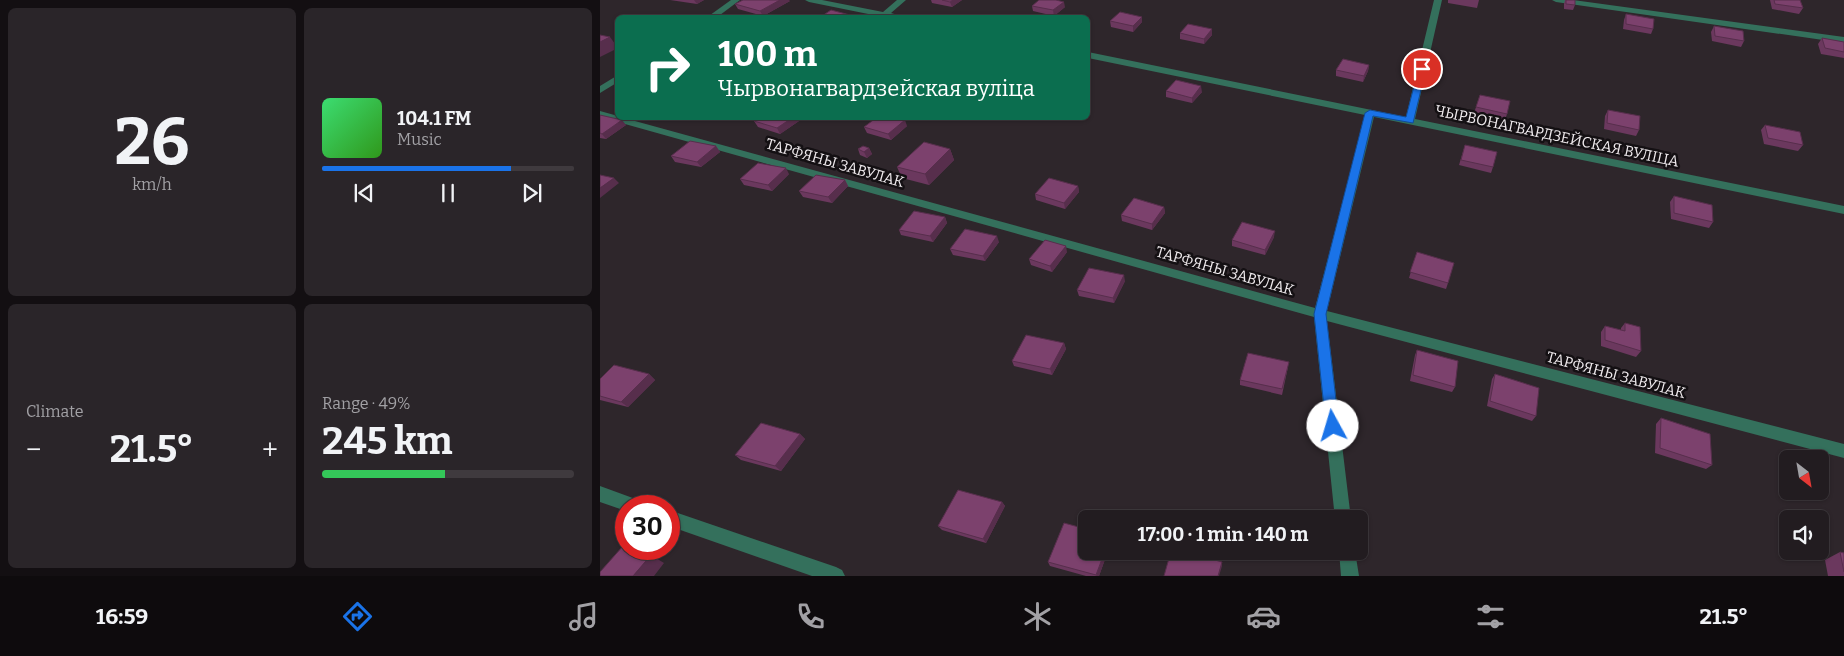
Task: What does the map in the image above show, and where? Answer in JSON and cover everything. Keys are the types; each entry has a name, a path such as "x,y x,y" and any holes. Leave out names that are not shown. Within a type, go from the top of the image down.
{"street":[{"path":"714,15 736,0"},
{"path":"809,0 890,15"},
{"path":"885,14 902,0"},
{"path":"1410,121 1438,0"},
{"path":"1556,0 1844,40"},
{"name":"ЧЫРВОНАГВАРДЗЕЙСКАЯ ВУЛІЦА","path":"1090,55 1844,210"},
{"path":"600,90 615,80"},
{"path":"1342,510 1320,314 1370,113"},
{"name":"ТАРФЯНЫ ЗАВУЛАК","path":"600,114 615,118"},
{"name":"ТАРФЯНЫ ЗАВУЛАК","path":"622,120 1320,314 1844,451"},
{"path":"600,494 615,499"},
{"path":"680,522 836,576"},
{"path":"1348,560 1350,576"}],"building":[{"path":"743,0 780,0 760,11 735,4"},
{"path":"1039,0 1064,2 1053,10 1032,6"},
{"path":"1566,0 1575,0 1575,5 1566,4"},
{"path":"1774,0 1800,0 1803,8 1775,4"},
{"path":"831,10 850,15 824,15"},
{"path":"1120,12 1142,17 1133,26 1110,21"},
{"path":"1626,14 1654,19 1653,29 1626,24"},
{"path":"1188,24 1212,29 1204,39 1180,33"},
{"path":"1714,26 1743,31 1744,41 1715,36"},
{"path":"600,35 610,37 600,42"},
{"path":"1822,38 1844,42 1844,52 1825,48"},
{"path":"1343,59 1369,65 1364,76 1336,70"},
{"path":"1176,80 1201,86 1192,98 1166,91"},
{"path":"1480,95 1510,101 1507,114 1476,107"},
{"path":"1608,110 1640,116 1639,130 1607,123"},
{"path":"600,115 615,118 615,120 622,120 602,134 600,133"},
{"path":"756,120 789,120 777,128 754,121"},
{"path":"873,120 905,120 888,134 864,127"},
{"path":"1765,125 1800,132 1803,145 1768,138"},
{"path":"690,141 716,146 697,162 671,156"},
{"path":"924,142 950,149 925,174 897,167"},
{"path":"1465,145 1497,152 1493,167 1461,160"},
{"path":"863,146 869,148 864,152 858,149"},
{"path":"758,163 786,168 768,185 740,179"},
{"path":"600,175 614,178 600,188"},
{"path":"816,175 845,180 828,197 799,191"},
{"path":"1049,178 1078,186 1064,203 1035,194"},
{"path":"1674,196 1712,205 1713,222 1674,213"},
{"path":"1134,198 1164,207 1152,224 1121,215"},
{"path":"914,211 945,217 930,236 899,230"},
{"path":"1242,222 1275,231 1265,250 1232,240"},
{"path":"965,229 997,236 983,256 950,249"},
{"path":"1045,240 1066,246 1050,266 1029,259"},
{"path":"1417,252 1454,263 1448,283 1410,272"},
{"path":"1089,268 1124,275 1113,298 1077,290"},
{"path":"1625,323 1640,327 1641,351 1605,340 1605,326 1625,331"},
{"path":"1026,335 1064,343 1050,369 1012,361"},
{"path":"1417,350 1458,361 1455,387 1413,375"},
{"path":"1248,353 1289,362 1282,389 1240,380"},
{"path":"614,365 649,374 621,402 600,396 600,379"},
{"path":"1495,374 1539,388 1536,416 1490,401"},
{"path":"1661,418 1710,434 1712,465 1660,448"},
{"path":"761,423 800,434 775,466 735,455"},
{"path":"958,490 1002,502 983,539 938,526"},
{"path":"1064,523 1078,527 1078,560 1102,560 1096,575 1048,562"},
{"path":"1840,552 1844,553 1844,572"},
{"path":"615,555 615,560 647,560 633,576 600,576 600,572"},
{"path":"1168,560 1215,560 1222,562 1218,576 1164,576"}],"route":[{"path":"1333,426 1320,314 1370,113 1410,121 1422,69"}]}
